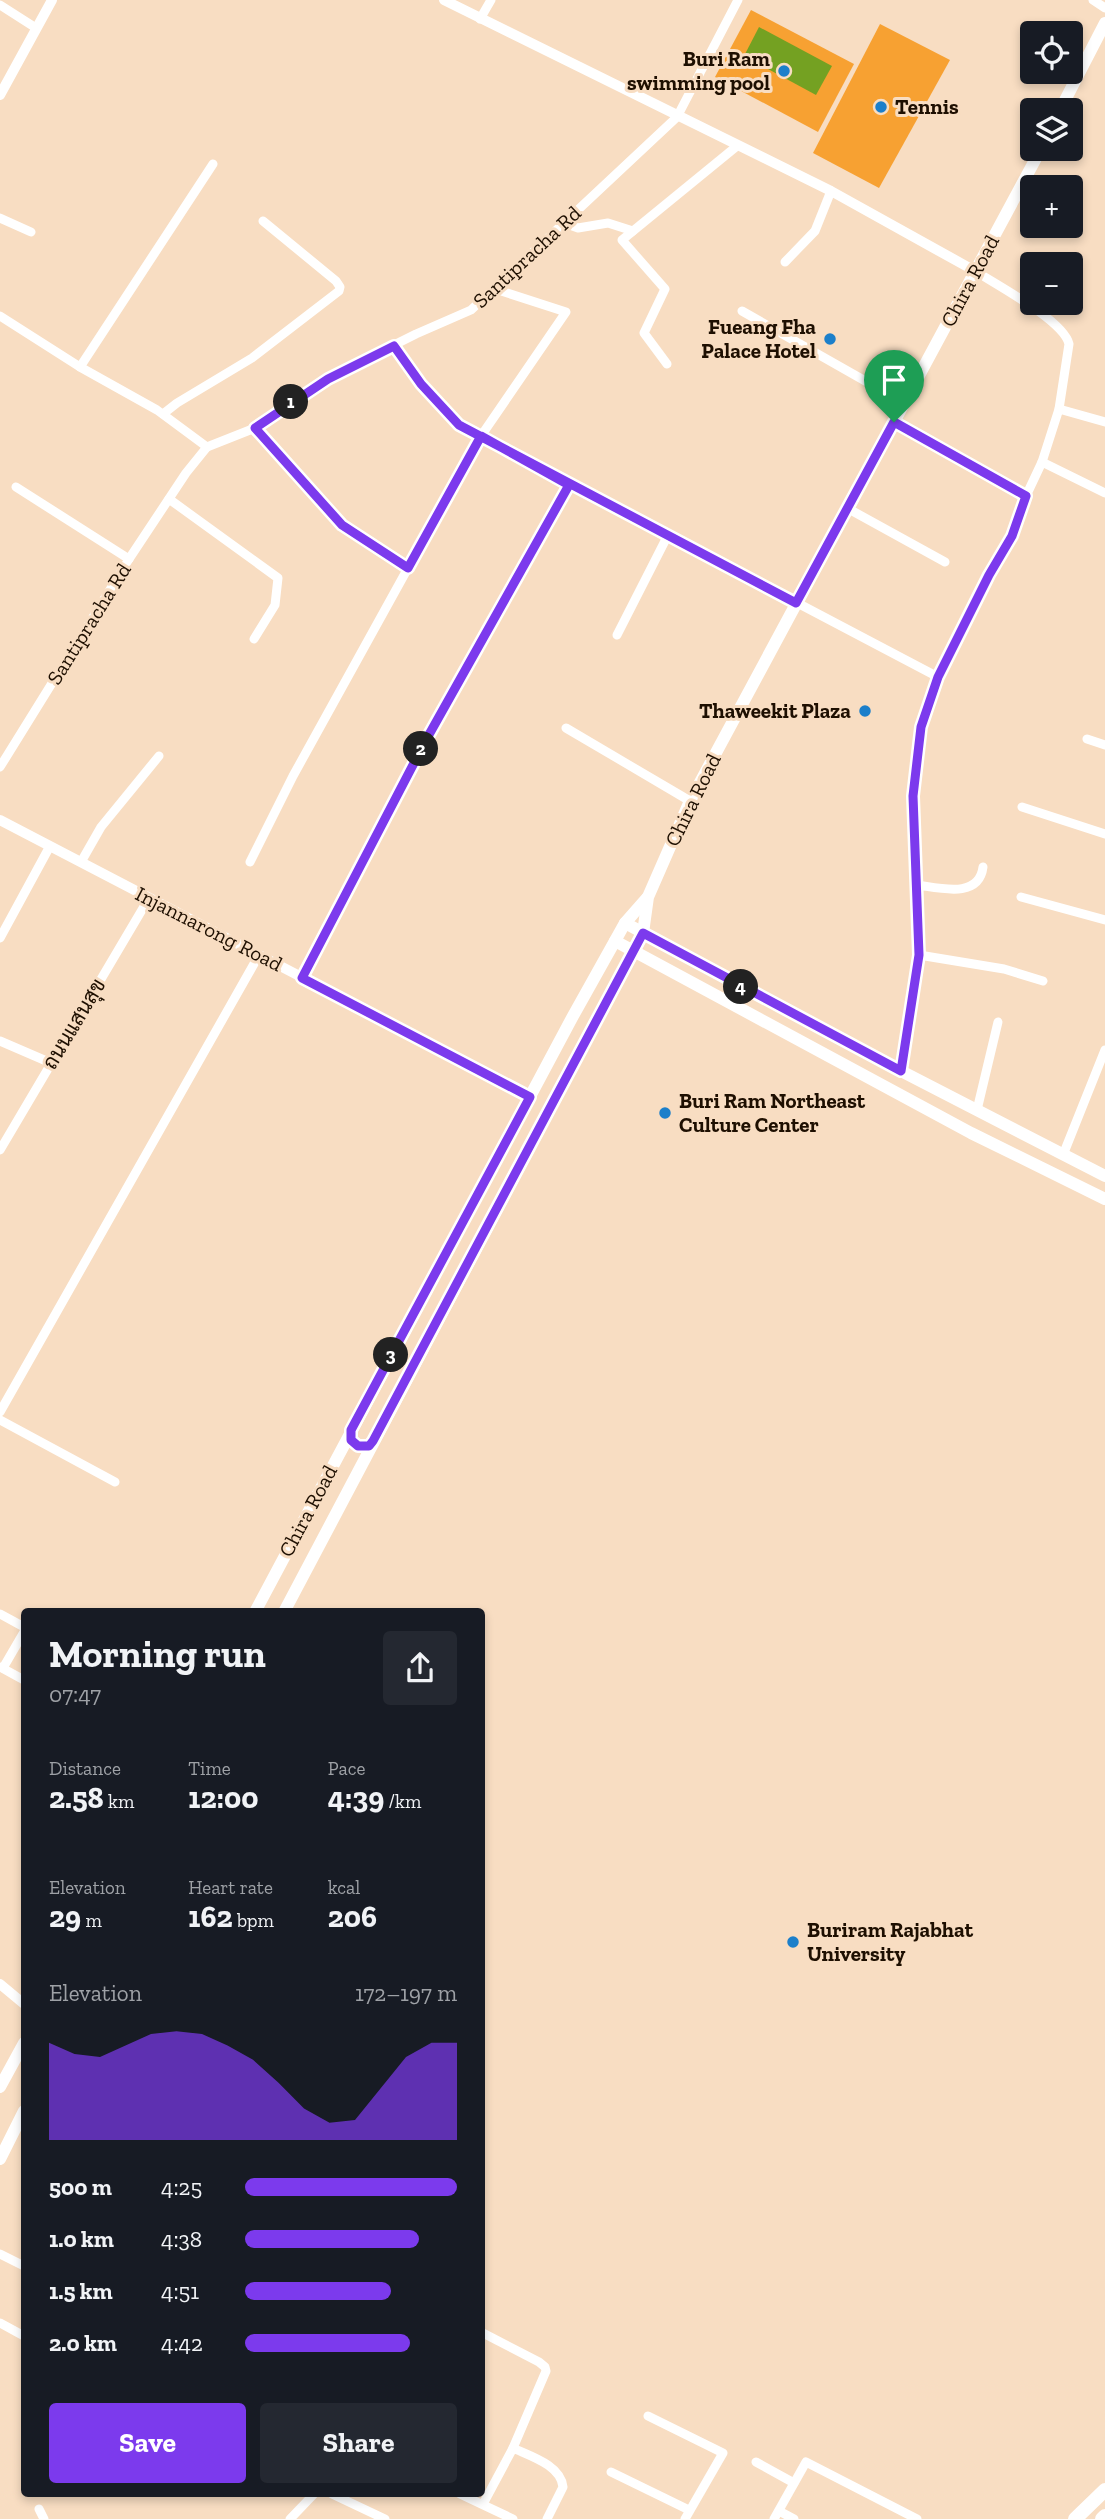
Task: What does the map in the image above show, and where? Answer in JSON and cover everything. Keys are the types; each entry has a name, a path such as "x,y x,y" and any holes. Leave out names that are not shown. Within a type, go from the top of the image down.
{"main road":[{"path":"1066,98 1105,23"},
{"name":"Chira Road","path":"286,1608 634,952 643,933 648,897 690,801 1035,161"},
{"name":"Chira Road","path":"257,1608 625,923 648,897"},
{"path":"625,923 901,1071 1105,1176"},
{"path":"615,942 971,1133 1105,1199"},
{"path":"351,1430 351,1440 358,1446 369,1446 373,1441"},
{"path":"339,1454 347,1449 355,1451 361,1464"},
{"path":"0,2087 21,2048"},
{"path":"0,2159 21,2119"},
{"path":"1075,2519 1105,2490"}],"street":[{"path":"0,95 52,0"},
{"path":"444,0 831,191 975,271 1047,318 1067,336 1069,344 1059,409 1042,462 1012,536 989,575 938,677 921,727 913,796 919,955 901,1071"},
{"path":"480,19 491,0"},
{"name":"Santipracha Rd","path":"0,767 129,559 186,473 207,447 255,428 328,379 471,310 677,117 738,0"},
{"path":"1093,0 1105,8"},
{"path":"0,5 36,28"},
{"path":"667,364 643,333 665,289 622,240 737,146"},
{"path":"80,367 213,164"},
{"path":"785,262 815,231 831,191"},
{"path":"0,218 31,232"},
{"path":"163,414 252,358 339,291 340,287 336,281 263,221"},
{"path":"564,223 579,228 608,223 633,231"},
{"path":"250,862 293,776 481,436 566,312 495,289"},
{"path":"742,311 904,403"},
{"path":"0,316 80,367 163,414 207,447"},
{"path":"394,346 421,384 459,425 938,677"},
{"path":"1059,409 1105,422"},
{"path":"894,422 1026,496"},
{"path":"255,428 342,525 408,568"},
{"path":"1042,462 1105,493"},
{"path":"302,978 426,740 569,485"},
{"path":"16,487 129,559"},
{"path":"169,499 278,578 275,605 254,639"},
{"path":"847,508 945,562"},
{"path":"617,635 668,535"},
{"path":"566,728 690,801"},
{"path":"1087,739 1105,745"},
{"path":"81,862 101,827 159,755"},
{"path":"1021,807 1105,834"},
{"name":"Injannarong Road","path":"0,820 530,1097"},
{"path":"0,938 51,846"},
{"path":"917,885 947,888 974,886 980,881 983,867"},
{"path":"1021,897 1105,920"},
{"name":"ถนนแสนสุข","path":"0,1150 149,898"},
{"path":"0,1412 259,955"},
{"path":"919,955 1004,969 1043,981"},
{"path":"977,1110 998,1022"},
{"path":"0,1041 51,1063"},
{"path":"1063,1155 1105,1050"},
{"path":"1095,1079 1105,1082"},
{"path":"0,1420 115,1482"},
{"path":"0,1614 21,1627"},
{"path":"21,1634 2,1667 21,1678"},
{"path":"0,1984 21,2002"},
{"path":"0,2253 21,2262"},
{"path":"0,2323 21,2334"},
{"path":"483,2504 513,2448 546,2371 539,2362 485,2334"},
{"path":"611,2472 687,2514 723,2452 648,2416"},
{"path":"513,2448 546,2464 556,2471 563,2481 564,2487 547,2519"},
{"path":"756,2462 794,2483"},
{"path":"794,2519 776,2515 806,2462 917,2519"},
{"path":"290,2519 311,2497"},
{"path":"338,2497 385,2519"},
{"path":"467,2497 513,2519"},
{"path":"38,2509 44,2519"}],"shaded area":[{"name":"Buri Ram swimming pool","path":"751,10 854,64 818,132 715,77"},
{"name":"Tennis","path":"880,24 950,60 879,188 813,153"},
{"path":"759,27 832,66 816,95 744,56"}],"place":[{"name":"Buri Ram swimming pool","path":"784,71"},
{"name":"Tennis","path":"881,107"},
{"name":"Fueang Fha Palace Hotel","path":"830,339"},
{"name":"Thaweekit Plaza","path":"865,711"},
{"name":"Buri Ram Northeast Culture Center","path":"665,1113"},
{"name":"Buriram Rajabhat University","path":"793,1942"}],"route":[{"path":"894,422 796,603 569,485 481,436 459,425 421,384 394,346 328,379 255,428 342,525 408,568 481,436 569,485 426,740 302,978 530,1097 351,1430 351,1440 358,1446 369,1446 373,1441 643,933 901,1071 919,955 913,796 921,727 938,677 989,575 1012,536 1026,496 894,422"}]}
